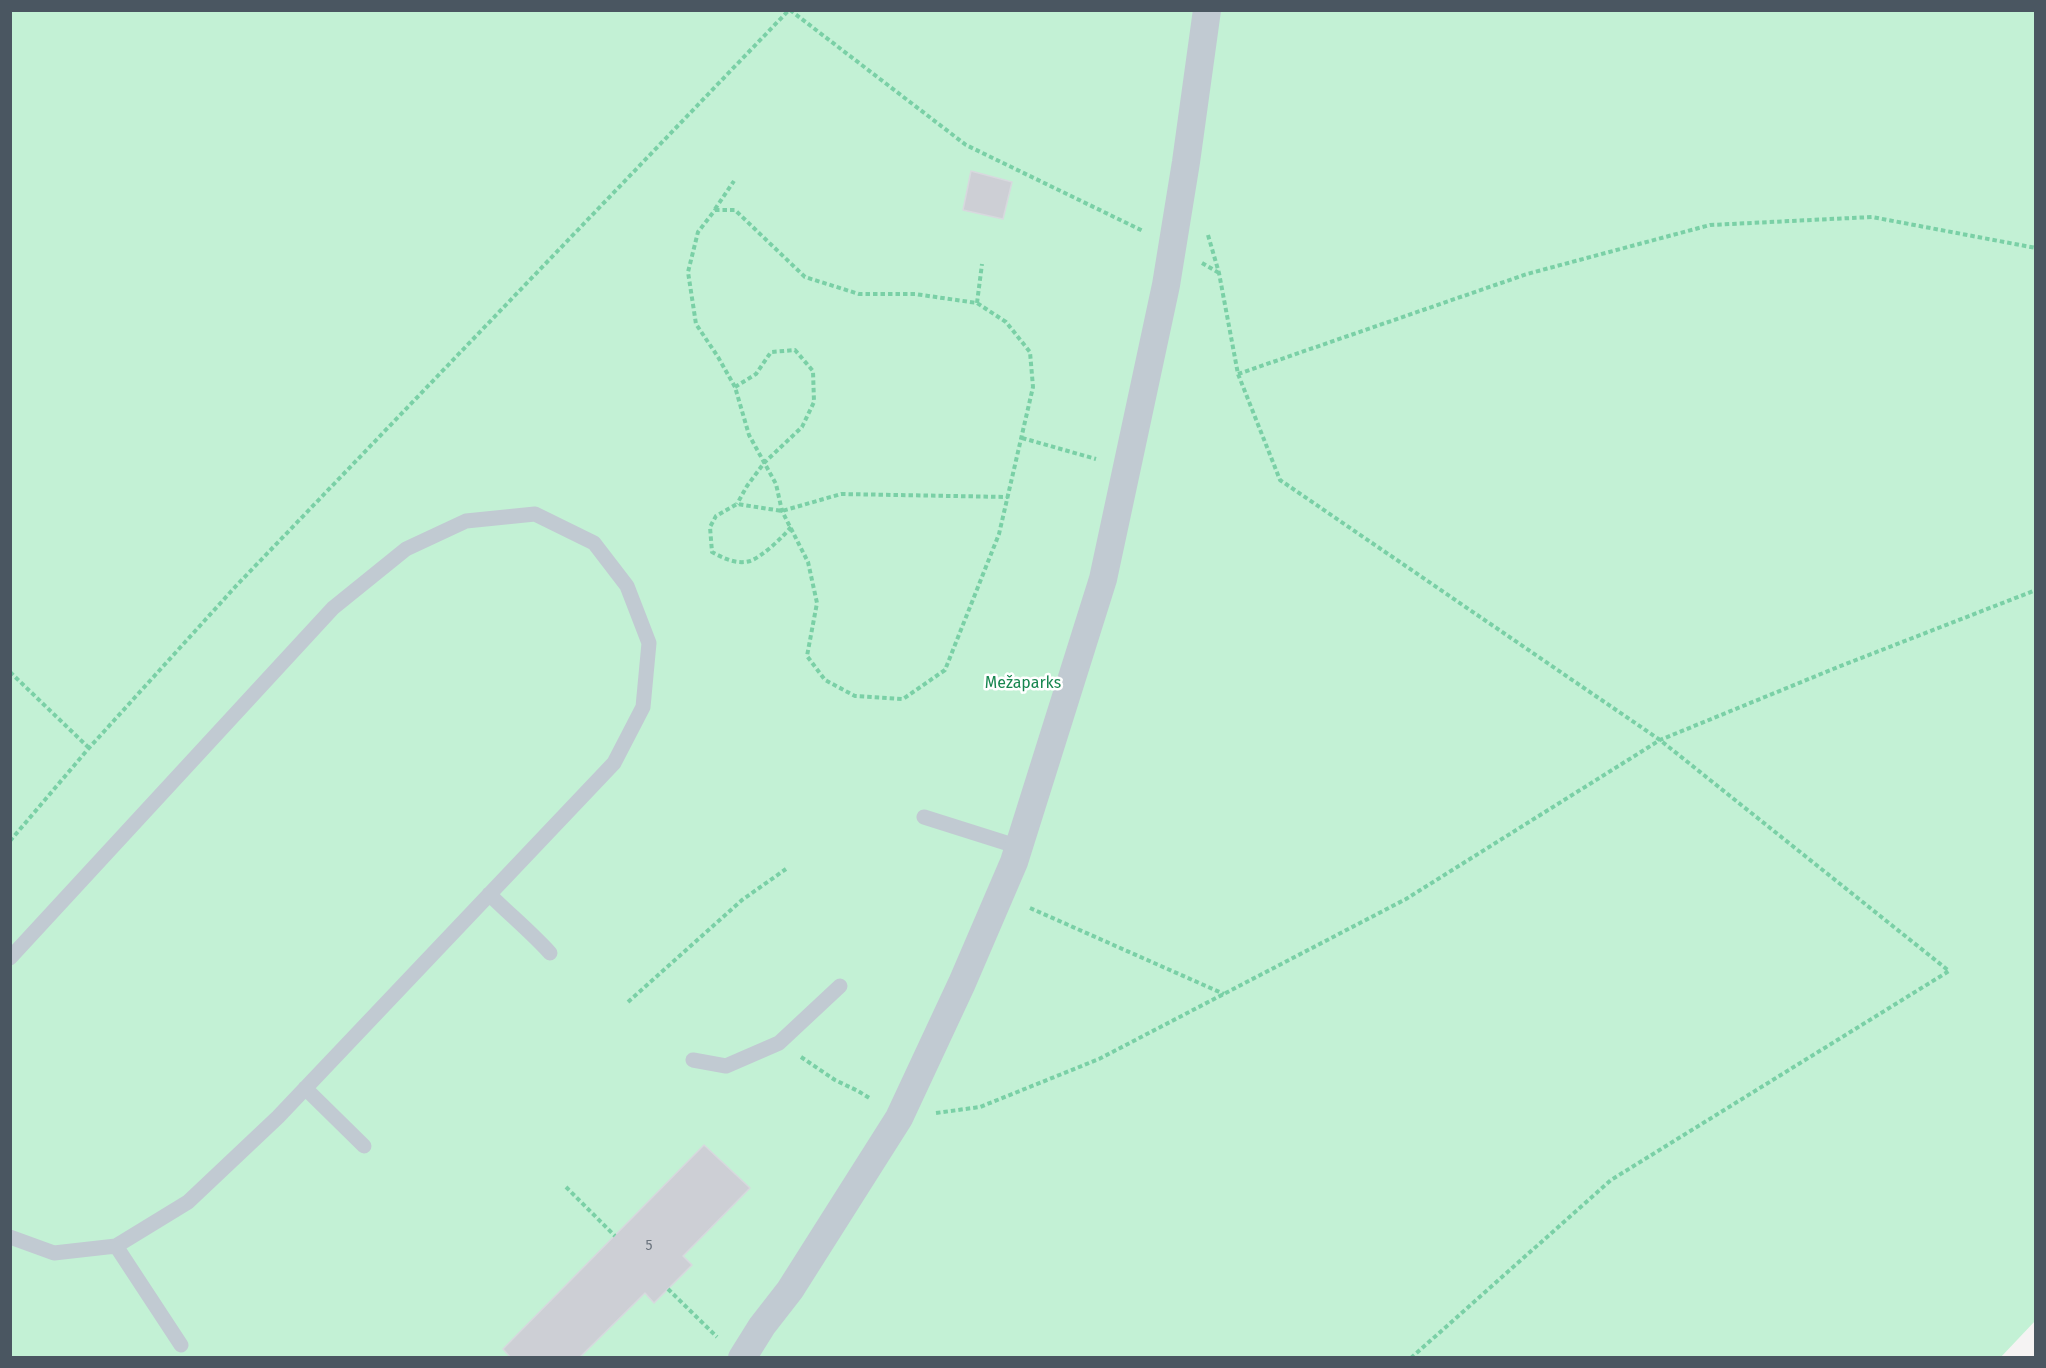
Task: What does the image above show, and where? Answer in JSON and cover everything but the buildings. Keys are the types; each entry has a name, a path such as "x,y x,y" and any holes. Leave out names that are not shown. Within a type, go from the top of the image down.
{"street":[{"path":"733,1350 762,1326 790,1290 899,1118 962,983 1019,847 1103,579 1166,285 1207,10"}],"lane":[{"path":"10,958 333,608 406,549 466,521 535,514 594,543 627,586 649,643 643,707 614,763 278,1117 188,1202 116,1246 54,1253 10,1237"},
{"path":"924,817 1019,847"},
{"path":"489,894 550,953"},
{"path":"693,1060 726,1066 779,1043 840,986"},
{"path":"305,1088 364,1146"},
{"path":"116,1246 181,1345"}],"path":[{"path":"10,841 89,748 236,586 790,10 966,144 1173,246 1219,273"},
{"path":"715,210 735,210 805,278 859,294 915,294 977,303 1006,322 1030,352 1033,387 999,534 945,670 903,699 855,696 825,680 807,656 817,603 808,562 782,511 776,484 749,435 735,387 696,324 688,272 698,232 734,181"},
{"path":"1238,374 1527,274 1710,225 1872,218 2036,248"},
{"path":"1206,229 1219,273 1238,374 1280,480 1660,740 1949,971 1611,1180 1411,1358"},
{"path":"977,303 982,264"},
{"path":"735,387 756,375 771,352 795,350 813,371 814,402 802,428 764,463 737,504 716,516 711,527 712,552 727,560 749,562 780,541 791,527"},
{"path":"1022,438 1126,468"},
{"path":"737,504 782,511 841,495 1008,497"},
{"path":"779,1043 899,1118 980,1107 1100,1059 1406,899 1660,740 1838,667 2036,590"},
{"path":"10,672 89,748"},
{"path":"628,1002 742,900 786,869"},
{"path":"999,894 1224,994"},
{"path":"566,1187 615,1236"},
{"path":"668,1289 733,1350"}],"green space":[{"name":"Mežaparks","path":"10,11 2035,11 2035,1321 2000,1358 11,1357"}]}
